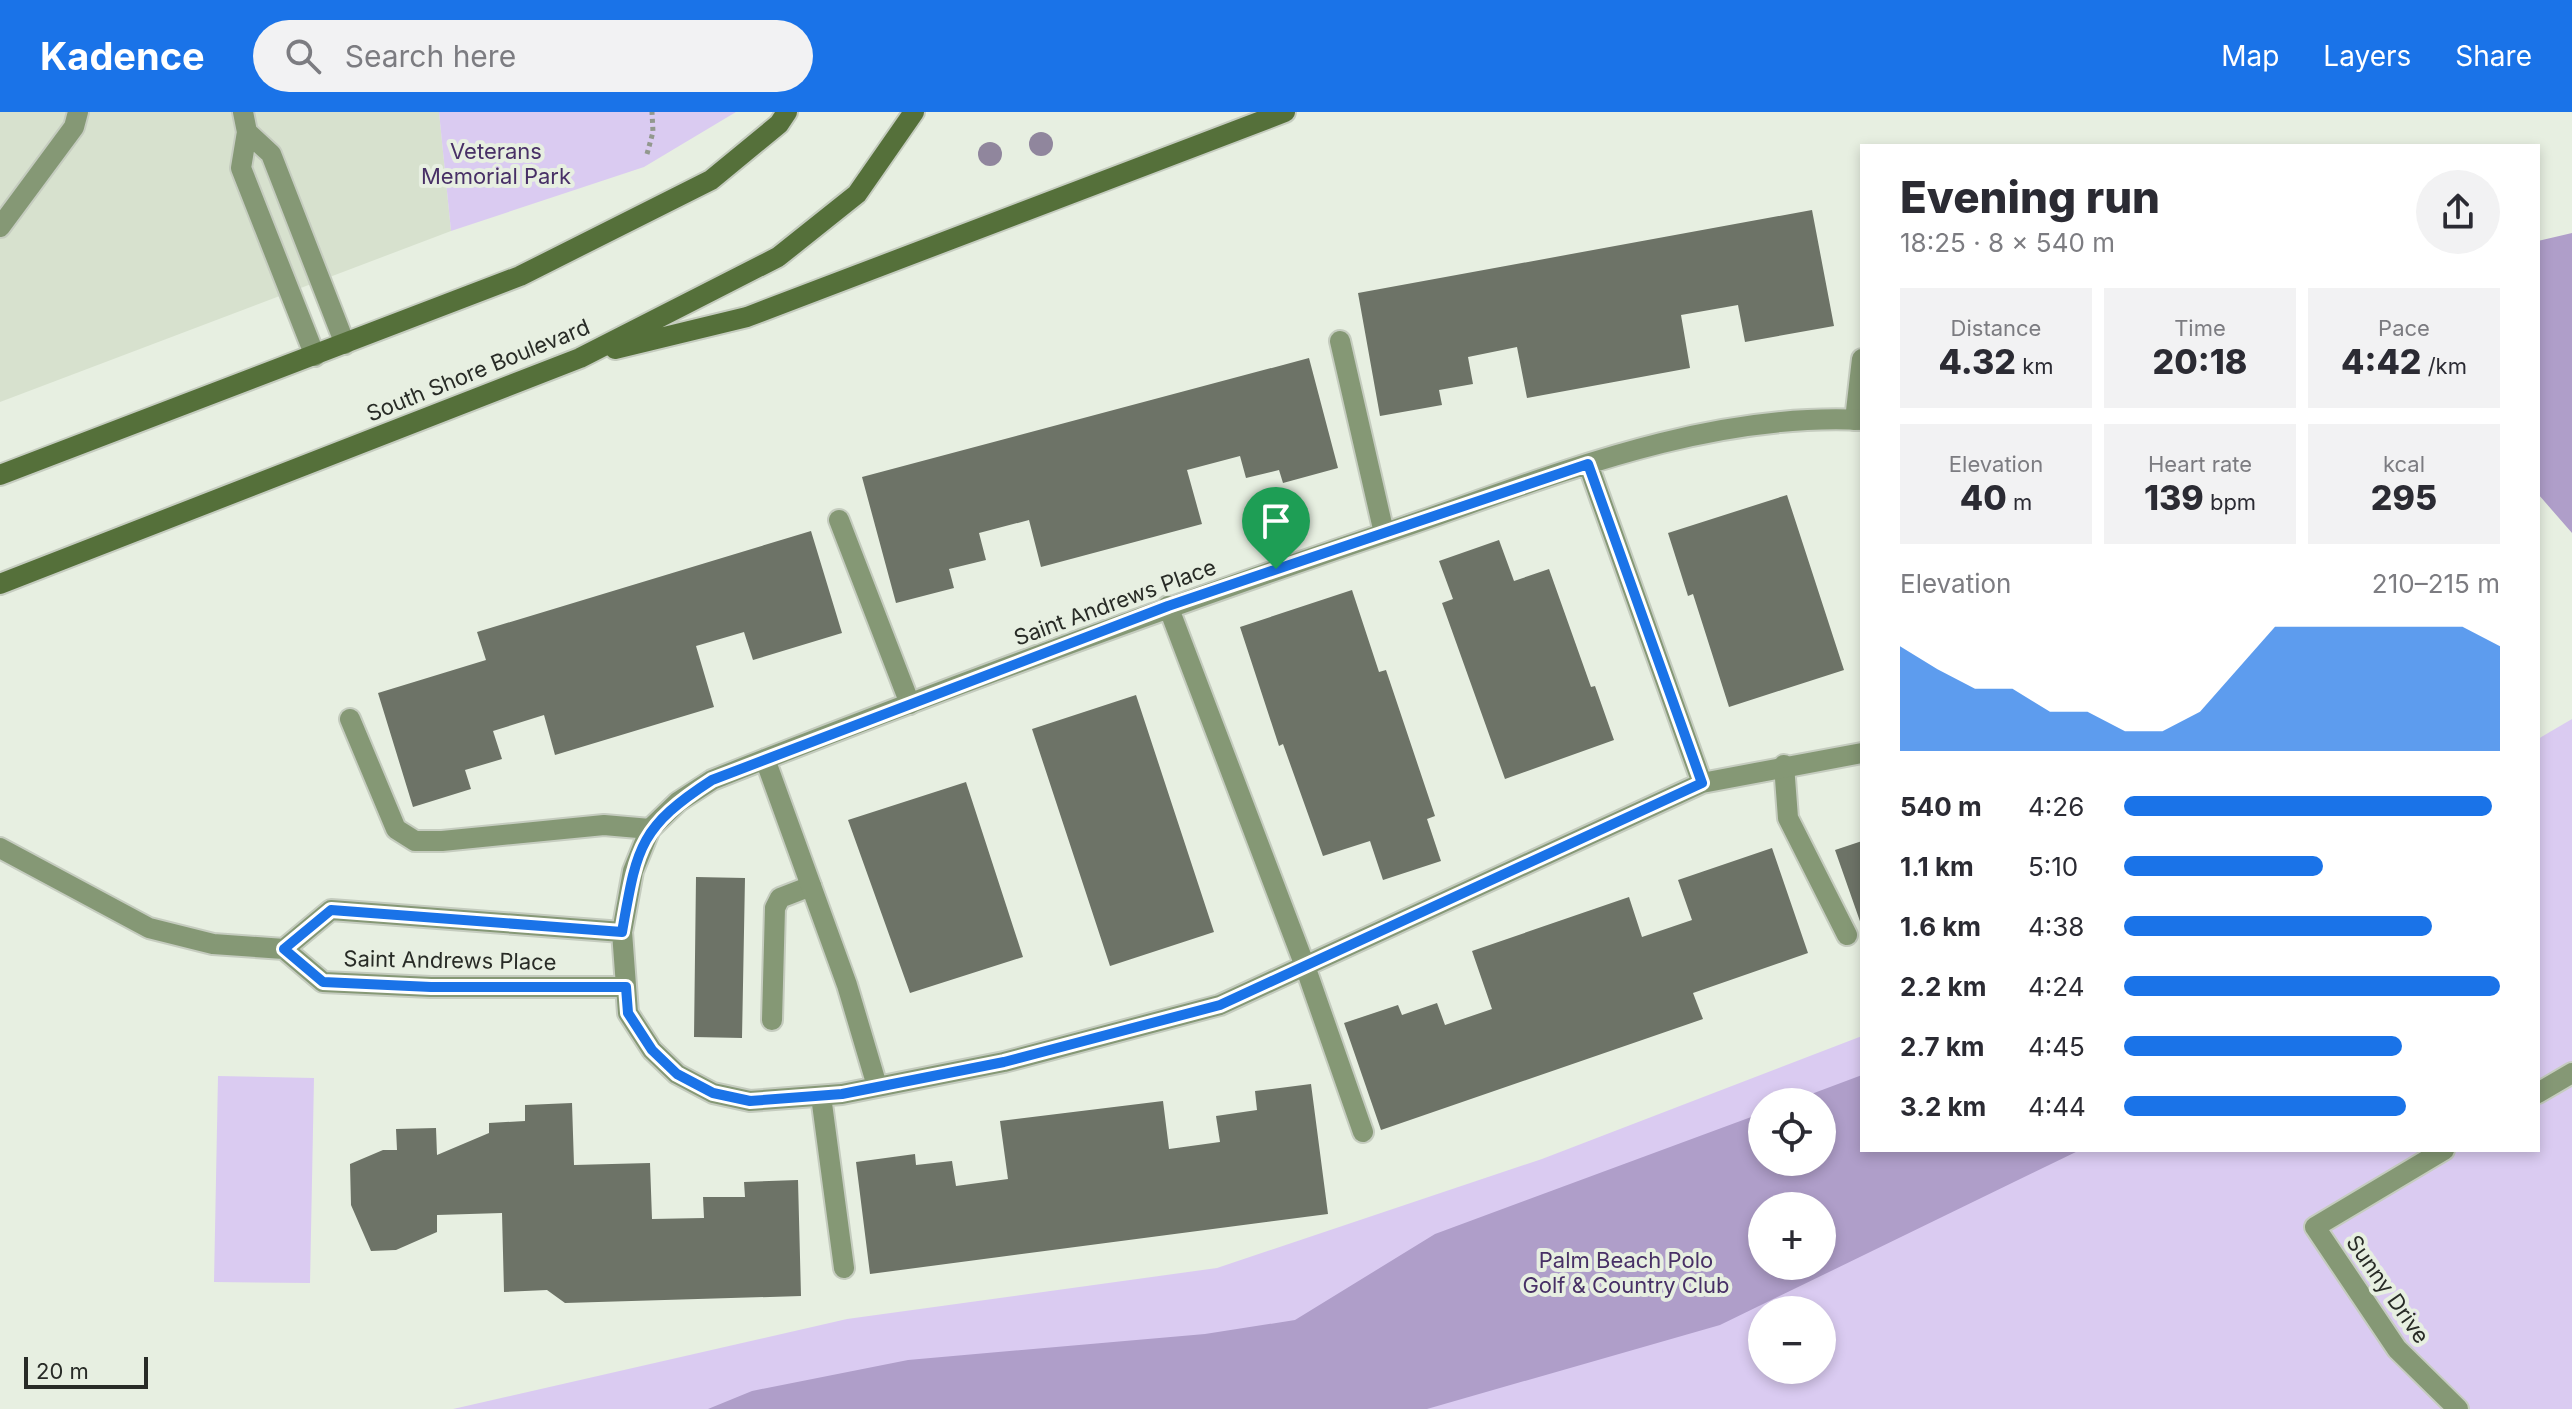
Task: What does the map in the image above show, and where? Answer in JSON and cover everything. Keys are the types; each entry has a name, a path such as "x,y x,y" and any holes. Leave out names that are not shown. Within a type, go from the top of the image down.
{"street":[{"path":"0,227 74,127 78,112"},
{"path":"0,475 520,276 711,180 779,124 787,112"},
{"name":"South Shore Boulevard","path":"0,584 580,358 778,257 857,194 914,112"},
{"path":"580,358 747,317 1285,112"},
{"path":"245,122 271,154 345,344"},
{"path":"245,122 241,168 315,356"},
{"path":"1340,341 1384,533"},
{"path":"1858,420 1860,390"},
{"name":"Saint Andrews Place","path":"1858,420 1808,418 1752,423 1588,464 1168,606 712,780 678,802 650,829 633,871 622,932 628,1013 652,1050 677,1074 713,1093 750,1101 821,1096 1004,1062 1220,1005 1702,783 1784,765 1860,753"},
{"path":"1588,464 1702,783"},
{"path":"839,520 910,704"},
{"path":"1168,606 1305,966 1363,1132"},
{"path":"350,719 396,829 415,841 604,825 650,829"},
{"path":"765,759 847,985 877,1086"},
{"path":"1784,765 1788,818 1847,935"},
{"path":"0,848 149,928 213,944 284,949"},
{"path":"772,1020 775,908 780,898 811,886"},
{"name":"Saint Andrews Place","path":"622,932 331,910 284,949 323,982 431,987 626,987"},
{"path":"2540,1092 2572,1073"},
{"path":"821,1096 844,1268"},
{"name":"Sunny Drive","path":"2441,1152 2315,1227 2397,1349 2458,1409"}],"path":[{"path":"647,154 653,132 652,112"}],"shaded area":[{"path":"0,112 439,112 451,231 0,402"},
{"path":"2572,233 2572,533 2540,496 2540,241"},
{"path":"1860,1076 1860,1152 2076,1152 1836,1269 1836,1192 1748,1192 1748,1280 1813,1280 1780,1296 1748,1296 1748,1311 1720,1325 1427,1409 708,1409 752,1391 908,1360 1205,1334 1295,1320 1435,1234 1748,1118 1748,1176 1836,1176 1836,1088 1827,1088"}],"green space":[{"name":"Veterans Memorial Park","path":"439,112 736,112 644,167 451,231"},
{"name":"Palm Beach Polo Golf & Country Club","path":"2572,719 2572,1409 453,1409 847,1319 1217,1268 1542,1159 1860,1037 1860,1152 2540,1152 2540,738"},
{"path":"218,1076 314,1078 310,1283 214,1282"}],"building":[{"path":"1812,210 1834,326 1745,342 1738,305 1681,315 1690,368 1527,398 1517,347 1468,357 1473,384 1439,390 1442,405 1380,416 1358,293"},
{"path":"1309,358 1338,468 1283,483 1279,470 1246,478 1240,456 1187,470 1202,524 1041,567 1029,520 979,533 986,560 949,569 954,588 896,603 862,477"},
{"path":"1787,495 1844,670 1729,707 1693,594 1688,596 1668,533"},
{"path":"811,531 842,633 753,660 744,632 696,646 714,707 555,755 544,715 493,731 502,759 465,770 471,789 413,807 378,693 486,660 477,632"},
{"path":"1499,540 1514,581 1549,569 1591,687 1595,686 1614,740 1505,779 1442,603 1453,599 1439,561"},
{"path":"1352,590 1379,672 1386,670 1435,816 1427,819 1441,861 1383,880 1370,841 1323,856 1283,744 1279,746 1240,627"},
{"path":"1136,695 1214,932 1110,966 1032,729"},
{"path":"966,782 1023,957 910,993 848,820"},
{"path":"1860,842 1860,921 1835,850"},
{"path":"1772,848 1808,953 1693,993 1703,1019 1381,1130 1344,1023 1398,1005 1402,1015 1437,1003 1445,1025 1492,1009 1472,951 1629,897 1642,937 1692,920 1678,880"},
{"path":"696,877 745,878 742,1038 694,1037"},
{"path":"1311,1084 1328,1214 870,1274 856,1162 915,1154 916,1165 952,1161 956,1186 1008,1179 1000,1121 1163,1101 1169,1149 1220,1142 1216,1116 1257,1110 1255,1091"},
{"path":"572,1103 574,1165 650,1163 652,1219 704,1218 703,1197 745,1197 744,1182 798,1180 801,1296 565,1303 547,1290 504,1292 502,1213 437,1215 437,1232 396,1250 371,1251 351,1205 350,1164 383,1150 397,1150 396,1129 436,1128 437,1155 489,1133 489,1123 525,1121 525,1105"}],"route":[{"path":"1588,464 1702,783 1220,1005 1004,1062 842,1094 750,1101 713,1093 677,1074 652,1050 628,1013 626,987 431,987 323,982 284,949 331,910 622,932 633,871 650,829 678,802 712,780 1168,606 1276,569 1588,464"}]}
